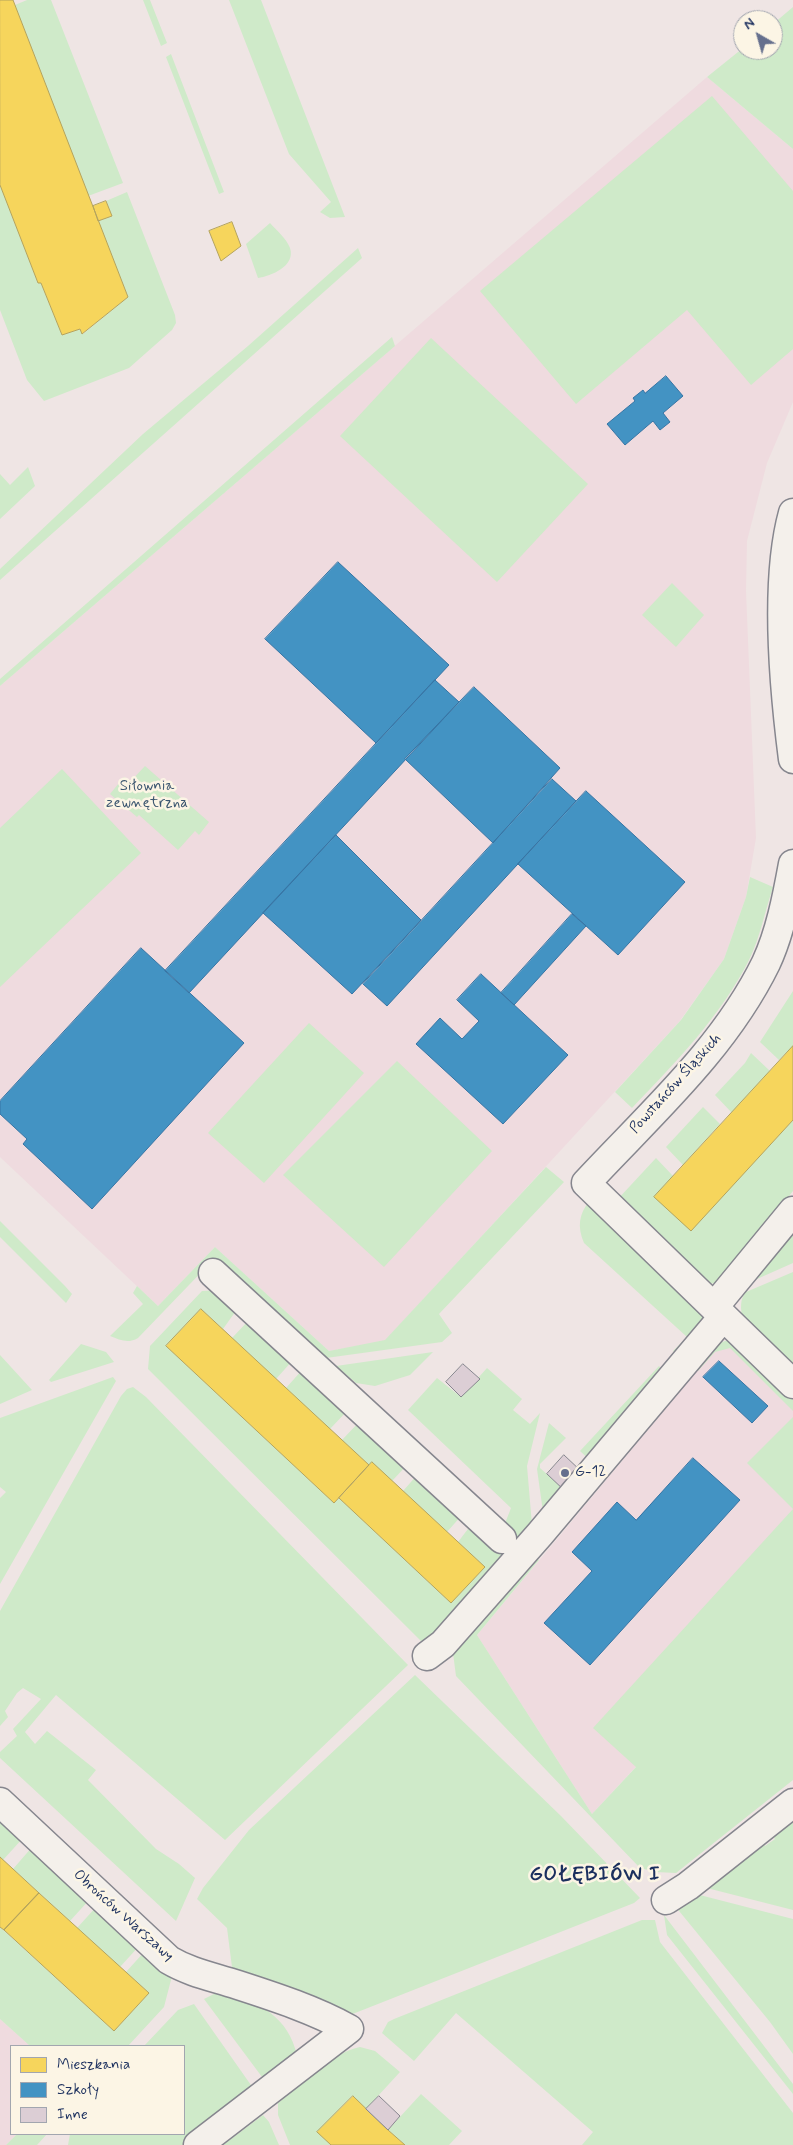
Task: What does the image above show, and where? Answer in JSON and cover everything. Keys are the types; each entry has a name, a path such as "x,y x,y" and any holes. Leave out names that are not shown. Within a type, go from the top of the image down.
{"street":[{"path":"793,513 785,565 788,591 785,677 793,759"},
{"name":"Powstańców Śląskich","path":"719,1312 586,1183 709,1052 743,1002 766,962 779,924 793,864"},
{"path":"427,1656 443,1644 540,1534 719,1312 793,1211"},
{"path":"213,1273 502,1539"},
{"path":"719,1312 793,1384"},
{"name":"Obrońców Warszawy","path":"0,1802 169,1960 184,1969 238,1984 324,2016 349,2029 198,2145"},
{"path":"666,1900 688,1886 793,1803"}],"shaded area":[{"path":"707,77 793,149 793,402 767,463 747,541 746,591 756,838 746,897 724,959 679,1022 385,1341 329,1351 215,1247 158,1306 0,1157 0,686"},
{"path":"730,1347 793,1409 793,1597 592,1814 477,1635 713,1352"},
{"path":"0,2019 29,2045 10,2045 10,2135 16,2135 6,2145 0,2145"}],"green space":[{"path":"27,0 51,0 123,183 88,196 15,5"},
{"path":"143,0 150,0 167,43 161,46"},
{"path":"229,0 261,0 345,217 330,218 320,212 331,202 289,154"},
{"path":"793,7 793,149 707,77 733,56 733,60 783,60 783,16"},
{"path":"171,54 224,192 219,194 166,57"},
{"path":"712,96 793,191 793,349 751,385 687,310 576,404 480,291"},
{"path":"0,185 38,283 41,283 62,335 80,329 83,334 128,297 98,221 112,216 106,201 127,192 175,315 176,323 172,330 129,368 44,401 27,380 0,310"},
{"path":"270,223 286,241 291,254 286,265 281,269 258,278 246,244"},
{"path":"358,248 362,258 0,580 0,569 143,434 248,346"},
{"path":"392,337 395,346 0,686 0,679"},
{"path":"431,338 588,484 497,582 340,436"},
{"path":"28,467 35,486 0,519 0,474 10,485"},
{"path":"672,583 704,615 676,647 642,615"},
{"name":"Siłownia zewnętrzna","path":"145,766 209,822 199,835 195,831 178,850 139,815 137,817 110,794 124,777 130,782"},
{"path":"62,769 141,853 0,987 0,828"},
{"path":"750,877 773,887 749,960 738,981 711,1020 681,1056 632,1108 615,1092 681,1020 724,959 746,897"},
{"path":"793,991 793,1046 779,1060 760,1042"},
{"path":"309,1023 364,1073 264,1183 208,1133"},
{"path":"751,1053 770,1071 732,1113 715,1095 745,1063"},
{"path":"397,1061 492,1151 384,1267 283,1175"},
{"path":"703,1107 720,1124 683,1165 666,1147"},
{"path":"793,1120 793,1191 719,1282 705,1285 617,1200 656,1158 673,1176 691,1230"},
{"path":"546,1167 564,1182 439,1314 452,1333 442,1342 326,1358 214,1259 138,1338 127,1341 110,1336 143,1304 133,1293 137,1286 158,1306 215,1247 329,1351 385,1340"},
{"path":"589,1201 706,1314 705,1324 680,1358 673,1351 687,1337 584,1243 580,1231 580,1221"},
{"path":"0,1221 72,1294 66,1303 0,1237"},
{"path":"793,1229 793,1263 748,1283"},
{"path":"793,1272 793,1367 746,1322 741,1308 746,1292"},
{"path":"221,1290 238,1308 223,1329 201,1309 166,1346 334,1503 339,1498 451,1603 485,1567 458,1542 471,1525 509,1560 429,1645 421,1641 148,1369 150,1346 202,1291"},
{"path":"249,1320 293,1360 276,1379 232,1338"},
{"path":"733,1338 793,1396 793,1411 730,1348 715,1352 698,1371 693,1365 712,1346"},
{"path":"81,1344 106,1352 114,1362 51,1382 49,1380"},
{"path":"433,1352 410,1375 375,1386 356,1383 336,1366"},
{"path":"0,1355 32,1390 0,1404"},
{"path":"659,1366 666,1374 592,1462 580,1451"},
{"path":"487,1368 522,1399 513,1410 530,1424 540,1413 527,1466 532,1525 523,1543 504,1526 511,1508 408,1410 437,1378 461,1397"},
{"path":"303,1369 347,1411 330,1429 286,1388"},
{"path":"113,1377 116,1381 0,1584 0,1498 6,1492 0,1487 0,1418"},
{"path":"133,1387 146,1397 408,1665 225,1840 56,1695 25,1732 35,1744 47,1731 96,1770 88,1780 156,1849 179,1864 195,1878 176,1921 0,1758 0,1752 17,1736 13,1729 41,1699 23,1688 17,1693 5,1711 8,1717 0,1726 0,1611 121,1396 127,1389"},
{"path":"793,1417 793,1509 747,1463"},
{"path":"360,1421 407,1465 392,1481 369,1465 342,1440"},
{"path":"549,1423 566,1438 540,1464 540,1468 565,1490 544,1519 537,1469"},
{"path":"418,1474 462,1515 447,1532 403,1491"},
{"path":"793,1509 793,1780 676,1873 656,1872 640,1868 456,1676 453,1653 535,1557 539,1560 477,1635 592,1814 636,1767 593,1728"},
{"path":"415,1675 561,1816 640,1898 634,1903 350,2015 233,1975 227,1928 197,1899 203,1888 249,1830"},
{"path":"793,1815 793,1910 699,1886 762,1839 765,1846 775,1839 771,1833"},
{"path":"0,1816 23,1838 3,1860 0,1857"},
{"path":"33,1846 90,1899 70,1921 13,1869"},
{"path":"692,1893 793,1919 793,2054 770,2022 675,1906"},
{"path":"97,1906 140,1945 120,1967 77,1928"},
{"path":"664,1915 793,2084 793,2094 667,1935"},
{"path":"642,1920 655,1920 660,1942 793,2113 793,2145 582,2145 593,2132 456,2013 414,2061 382,2033 388,2022 394,2019"},
{"path":"0,1927 114,2031 149,1993 126,1972 145,1951 172,1976 164,2007 129,2045 29,2045 0,2019"},
{"path":"224,1989 249,2000 270,2013 287,2031 293,2042 297,2056 265,2081 204,1999"},
{"path":"194,2004 253,2088 182,2145 68,2145 70,2135 185,2135 185,2045 145,2045 178,2010"},
{"path":"360,2047 375,2051 400,2072 366,2109 352,2096 318,2132 331,2145 290,2145 278,2115 278,2103 327,2063"},
{"path":"421,2094 462,2131 449,2145 405,2145 388,2130"},
{"path":"263,2115 269,2122 279,2145 223,2145"},
{"path":"16,2135 46,2135 37,2145 6,2145"}],"building: Mieszkania":[{"path":"0,0 13,0 128,297 82,334 80,329 62,335 41,283 38,283 0,185"},
{"path":"106,201 112,216 98,221 93,206"},
{"path":"232,222 241,246 221,261 209,231"},
{"path":"793,1046 793,1120 691,1231 654,1197"},
{"path":"201,1309 369,1465 334,1503 166,1346"},
{"path":"372,1462 485,1567 451,1603 339,1498"},
{"path":"0,1857 39,1893 4,1930 0,1927"},
{"path":"39,1893 149,1993 114,2031 4,1930"},
{"path":"353,2096 405,2145 331,2145 317,2132"}],"building: Szkoły":[{"path":"666,376 683,396 663,413 670,422 660,430 653,421 625,445 607,424 635,401 633,398 643,390 645,393"},
{"path":"338,562 449,665 376,743 265,639"},
{"path":"435,680 459,702 189,993 165,971"},
{"path":"474,687 560,768 493,843 405,759"},
{"path":"552,779 576,801 387,1006 363,984"},
{"path":"586,791 685,882 618,955 518,864"},
{"path":"336,835 421,920 352,994 263,913"},
{"path":"572,914 586,926 514,1005 501,993"},
{"path":"141,948 244,1043 92,1209 23,1144 27,1139 0,1114 0,1101"},
{"path":"481,974 568,1055 503,1124 416,1044 440,1018 462,1039 479,1021 457,1000"},
{"path":"719,1361 768,1406 752,1423 703,1377"},
{"path":"693,1458 740,1500 590,1665 544,1623 592,1571 572,1552 617,1502 636,1520"}],"building: Inne":[{"path":"463,1364 480,1379 461,1397 446,1382"},
{"name":"G-12","path":"564,1455 582,1472 565,1491 547,1474"},
{"path":"379,2096 400,2116 388,2130 366,2109"}],"place":[{"name":"G-12","path":"565,1473"}],"district":[{"name":"GOŁĘBIÓW I","path":"595,1876"}]}
